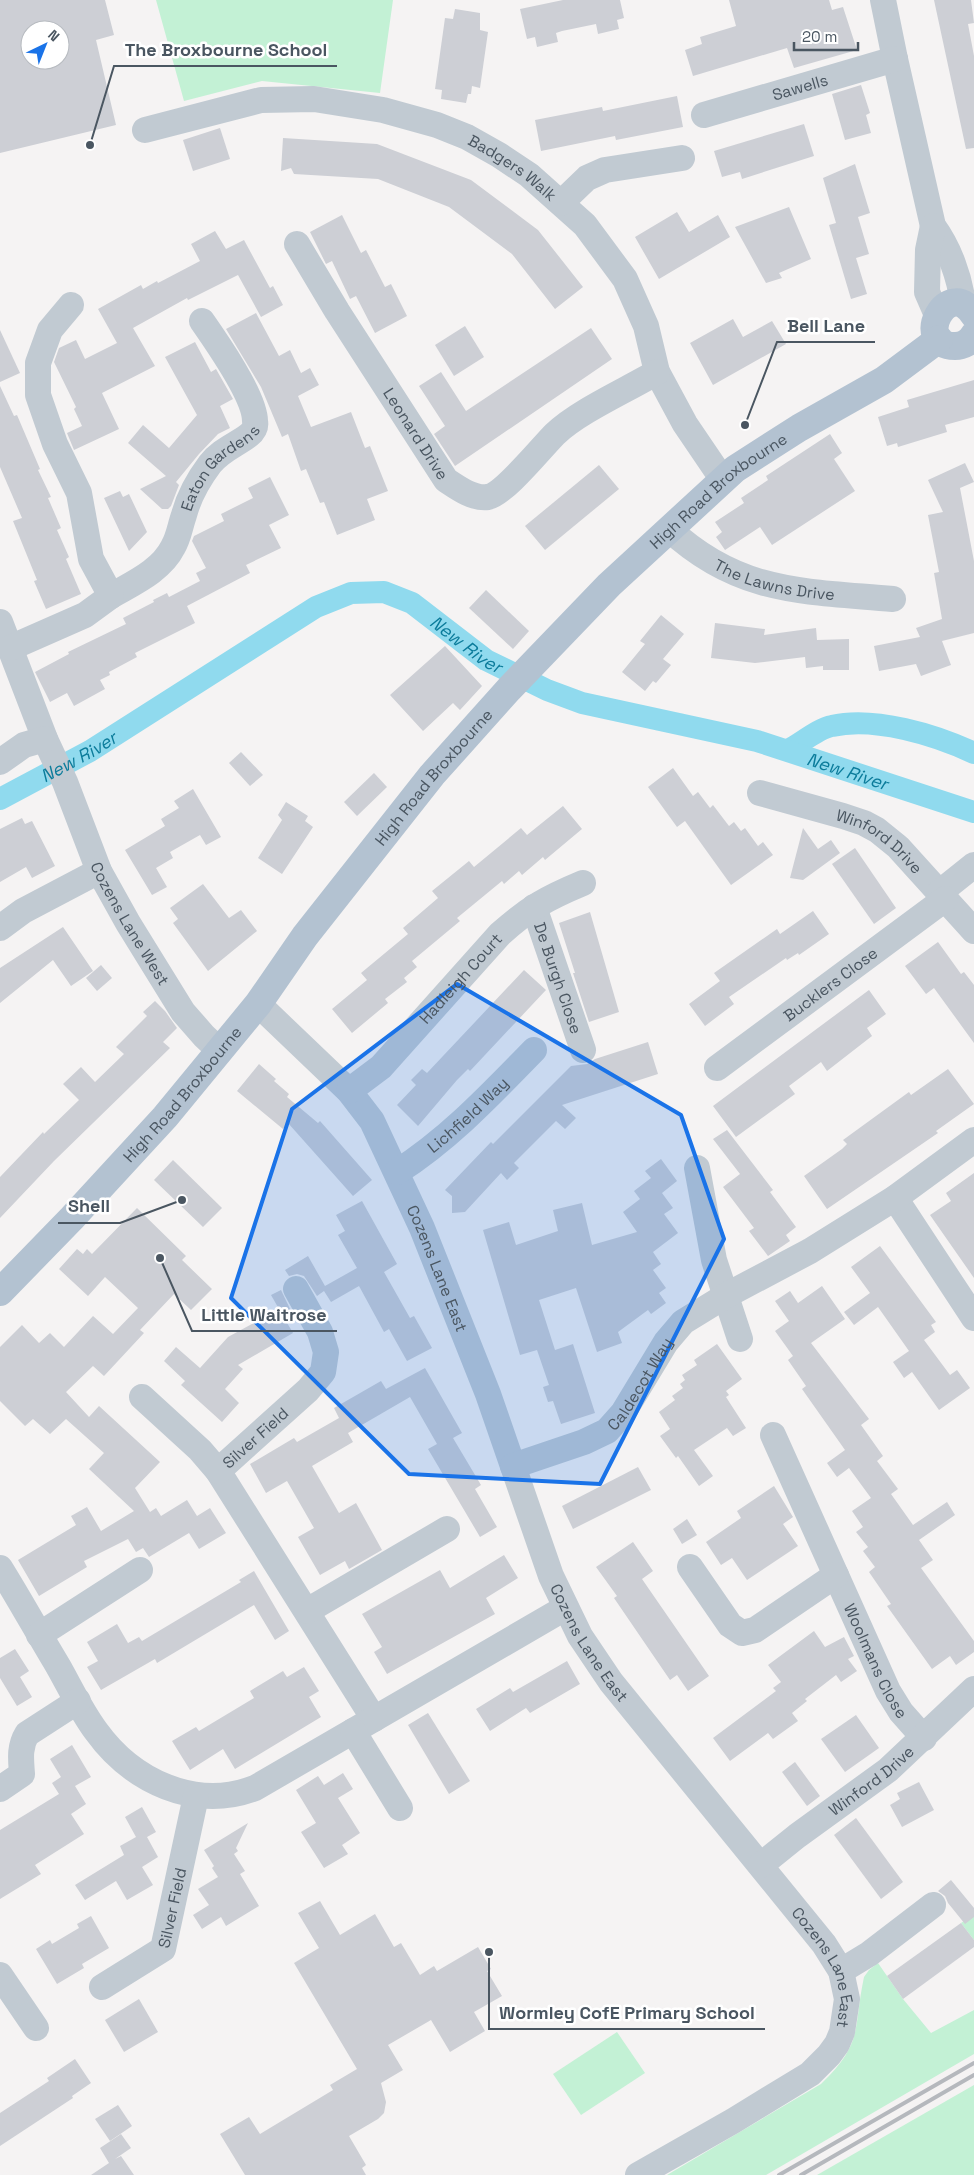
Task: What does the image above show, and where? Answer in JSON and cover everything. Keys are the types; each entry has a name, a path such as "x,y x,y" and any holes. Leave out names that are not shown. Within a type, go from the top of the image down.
{"main road":[{"name":"High Road Broxbourne","path":"0,1292 159,1124 258,1004 305,936 426,782 509,689 609,585 736,469 799,428 884,380 938,327 945,306 951,304 972,322"},
{"path":"938,327 952,346 967,343 972,322"}],"street":[{"path":"883,0 933,226 942,239 961,286 972,322"},
{"name":"Sawells","path":"704,115 895,58"},
{"name":"Badgers Walk","path":"145,130 261,100 314,99 383,110 437,125 467,137 529,175 585,225 625,279 646,326 657,372 686,424 723,480"},
{"path":"561,203 587,178 605,170 682,158"},
{"path":"933,226 928,250 927,292 938,327"},
{"name":"Leonard Drive","path":"297,244 337,311 446,480 460,490 474,495 488,497 501,492 557,433 573,420 657,372"},
{"path":"71,305 50,330 38,363 38,394 54,444 79,493 91,559 111,596"},
{"name":"Eaton Gardens","path":"10,648 85,615 111,596 150,573 168,556 178,538 184,513 197,482 214,459 231,445 249,435 255,427 252,405 229,362 202,321"},
{"name":"The Lawns Drive","path":"669,529 721,568 748,580 781,588 893,599"},
{"path":"0,622 48,746 24,745 0,762"},
{"name":"Cozens Lane West","path":"48,746 65,782 98,871 183,1012 220,1051"},
{"name":"Winford Drive","path":"760,794 844,816 877,830 898,847 974,931"},
{"name":"Bucklers Close","path":"717,1068 942,896 974,865"},
{"path":"0,928 24,911 98,871"},
{"name":"Hadleigh Court","path":"349,1091 381,1067 500,934 548,898 583,883"},
{"name":"De Burgh Close","path":"534,907 583,1050"},
{"name":"Cozens Lane East","path":"258,1004 349,1091 372,1121 422,1228 488,1394 534,1531 565,1608 580,1636 612,1682 824,1944 841,1971 847,1999 847,2010 842,2032 837,2044 819,2067 733,2121 638,2175"},
{"name":"Lichfield Way","path":"397,1172 425,1154 451,1132 534,1050"},
{"name":"Caldecot Way","path":"513,1466 584,1442 607,1430 620,1418 634,1398 674,1330 693,1314 810,1251 895,1198 974,1140"},
{"path":"697,1168 714,1260 740,1339"},
{"path":"895,1198 974,1318"},
{"name":"Silver Field","path":"296,1289 320,1332 326,1352 323,1372 308,1390 218,1471 306,1611 364,1725 400,1808"},
{"path":"142,1397 200,1450 218,1471"},
{"name":"Woolmans Close","path":"773,1435 888,1691 901,1712 924,1738"},
{"path":"306,1611 446,1528"},
{"path":"0,1568 96,1731 118,1757 140,1775 161,1785 196,1796 225,1796 255,1788 565,1608"},
{"path":"690,1568 730,1625 742,1633 755,1630 836,1576"},
{"path":"39,1635 140,1570"},
{"name":"Winford Drive","path":"761,1865 797,1836 888,1770 974,1689"},
{"path":"0,1789 22,1774 20,1751 22,1742 27,1734 78,1701"},
{"name":"Silver Field","path":"102,1987 163,1949 196,1796"},
{"path":"841,1971 869,1954 933,1905"},
{"path":"0,1975 36,2028"}],"highlighted area":[{"path":"457,984 681,1115 724,1239 600,1484 409,1474 231,1298 292,1109"}],"green space":[{"path":"156,0 393,0 380,93 262,81 184,101"},
{"path":"974,1914 974,1940 961,1923"},
{"path":"878,1963 903,1999 931,2033 974,2010 974,2054 766,2175 667,2175 821,2084 835,2070 851,2046 857,2023 864,1977"},
{"path":"617,2032 645,2073 581,2115 553,2074"},
{"path":"974,2085 974,2175 817,2175"}],"building":[{"path":"0,0 105,0 114,35 96,40 116,125 0,153"},
{"path":"563,0 620,0 624,18 617,20 619,29 598,34 596,24 562,31 556,33 558,42 537,47 535,37 527,39 520,9"},
{"path":"729,0 829,0 832,10 843,7 857,50 794,68 787,48 693,76 685,50 702,44 700,37 736,26"},
{"path":"934,0 971,0 974,23 968,24 974,56 974,148 966,149"},
{"path":"455,9 480,13 480,30 488,32 480,88 472,86 471,94 468,94 466,103 441,99 442,90 435,89 445,18 453,19"},
{"path":"861,85 870,113 866,115 871,133 845,140 832,94"},
{"path":"677,96 683,127 616,140 615,136 541,151 535,120 602,107 603,111"},
{"path":"804,124 814,156 742,179 740,172 722,177 714,151"},
{"path":"220,128 230,159 193,171 183,140"},
{"path":"283,138 377,144 471,180 538,230 583,287 555,309 512,254 449,207 378,179 294,174 291,168 281,171"},
{"path":"855,164 870,213 858,217 869,254 856,258 867,294 851,299 829,225 836,223 823,178"},
{"path":"789,207 811,259 779,273 782,278 766,283 735,227"},
{"path":"677,212 689,232 718,215 730,237 659,279 635,237"},
{"path":"342,215 361,253 366,250 385,287 391,284 407,316 375,333 356,296 350,299 332,261 326,264 310,232"},
{"path":"215,231 226,249 244,240 270,288 273,286 283,305 261,317 238,275 188,300 187,298 133,328 155,366 102,393 119,429 74,450 67,433 82,426 74,409 76,407 54,362 59,348 76,340 85,359 117,343 98,309 141,285 143,289 157,281 158,283 200,261 191,244"},
{"path":"256,313 279,356 290,350 301,373 310,368 319,385 298,396 311,427 351,412 365,448 370,446 388,491 367,499 375,520 337,535 324,502 320,503 306,469 301,471 288,434 282,437 261,387 226,329"},
{"path":"733,319 743,337 772,321 786,344 713,385 690,343"},
{"path":"465,326 484,357 454,376 435,345"},
{"path":"591,328 612,359 455,466 434,434 445,426 419,386 441,372 466,411"},
{"path":"0,330 20,373 0,382"},
{"path":"195,342 211,372 216,369 233,399 220,406 230,428 218,434 199,454 176,482 179,485 171,506 168,509 162,509 140,489 166,476 128,443 143,425 169,448 197,415 165,357"},
{"path":"974,380 974,417 945,425 947,432 898,447 897,443 887,446 878,417 909,407 907,400"},
{"path":"0,386 14,416 17,415 40,469 38,470 51,497 48,498 61,528 57,530 69,557 66,559 81,594 46,609 34,581 37,580 13,521 22,518 0,467"},
{"path":"830,434 842,453 834,459 855,491 772,545 760,527 725,550 716,537 722,532 715,522 744,503 741,498 768,480 766,476"},
{"path":"965,463 974,482 960,488 974,561 974,633 942,641 951,665 921,676 916,664 879,671 874,646 920,637 916,628 942,619 934,573 939,572 928,515 943,512 928,480"},
{"path":"599,465 619,489 545,550 525,526"},
{"path":"270,477 289,515 269,525 281,548 246,565 250,573 187,606 195,623 135,653 137,657 109,672 110,675 100,680 105,689 74,706 67,693 50,702 35,672 69,654 68,652 126,624 123,618 154,602 153,600 167,593 169,597 200,581 196,573 206,568 192,541 194,536 224,521 221,514 253,498 248,488"},
{"path":"120,491 123,497 129,494 147,532 129,551 104,498"},
{"path":"486,590 529,631 513,649 469,608"},
{"path":"661,615 684,634 663,659 671,665 656,683 653,681 645,691 622,672 645,644 640,641"},
{"path":"715,623 765,629 764,635 816,628 817,640 849,639 849,670 823,670 823,666 806,668 805,657 755,663 711,658"},
{"path":"445,646 482,686 460,710 453,703 423,731 390,695"},
{"path":"241,752 263,775 250,786 229,763"},
{"path":"673,768 693,796 698,792 710,808 713,805 729,826 734,822 741,831 745,828 758,846 763,842 773,855 731,885 685,821 677,827 648,787"},
{"path":"374,773 387,787 357,816 344,802"},
{"path":"193,789 221,837 206,845 200,835 170,852 173,858 156,868 167,887 152,895 125,850 165,826 161,819 179,808 174,801"},
{"path":"286,802 308,816 305,821 313,827 282,874 258,858 282,820 278,815"},
{"path":"563,806 582,829 545,860 543,857 522,875 519,871 504,884 502,881 457,918 460,921 412,961 417,967 404,978 407,982 385,999 388,1003 352,1033 332,1009 367,980 361,973 408,934 403,928 438,898 432,891 469,861 474,867 521,828 527,835"},
{"path":"22,818 25,824 32,821 55,866 32,878 26,867 0,882 0,829"},
{"path":"803,828 818,849 831,840 840,853 803,880 790,878"},
{"path":"855,848 896,908 874,924 832,864"},
{"path":"203,884 229,918 241,910 257,931 208,971 173,923 178,919 170,908"},
{"path":"813,911 829,934 799,955 798,953 787,960 786,958 729,997 734,1004 705,1026 689,1004 720,981 714,973 777,929 780,934"},
{"path":"590,912 619,1012 589,1022 559,923"},
{"path":"63,927 93,971 71,986 53,960 0,1003 0,968"},
{"path":"938,942 961,974 964,972 974,985 974,1043 934,988 926,994 905,966"},
{"path":"101,965 112,978 97,991 86,978"},
{"path":"524,970 546,990 470,1071 468,1069 457,1080 418,1126 397,1105 416,1085 411,1080 422,1069 427,1073"},
{"path":"869,990 886,1014 867,1028 872,1036 827,1071 821,1062 789,1086 795,1094 736,1137 713,1106"},
{"path":"155,1001 177,1028 163,1042 170,1048 54,1161 0,1218 0,1177 43,1132 44,1134 79,1100 63,1084 81,1067 95,1082 124,1054 116,1047 147,1016 143,1012"},
{"path":"648,1042 658,1074 562,1105 576,1118 565,1129 556,1121 514,1163 519,1168 507,1180 501,1173 465,1212 452,1213 452,1196 445,1190 491,1142 493,1144 571,1066 587,1064 595,1059"},
{"path":"259,1064 289,1094 287,1097 318,1123 320,1121 372,1180 353,1196 288,1123 283,1129 237,1091"},
{"path":"948,1069 974,1104 936,1131 938,1133 827,1209 804,1176 842,1149 847,1144 843,1140 909,1092 911,1095"},
{"path":"727,1130 773,1190 770,1192 796,1227 786,1235 790,1241 768,1256 749,1231 754,1228 723,1187 740,1174 713,1139"},
{"path":"661,1159 677,1181 662,1193 673,1208 664,1214 678,1233 653,1252 661,1264 653,1270 666,1288 659,1293 666,1303 651,1314 648,1310 618,1332 622,1343 597,1352 576,1288 539,1300 555,1350 573,1344 595,1413 561,1424 553,1401 548,1402 543,1387 549,1385 537,1350 520,1355 483,1230 509,1222 516,1245 558,1231 553,1210 582,1203 592,1245 637,1232 623,1212 640,1199 634,1191 651,1178 645,1171"},
{"path":"173,1160 222,1208 203,1227 154,1180"},
{"path":"974,1173 974,1278 930,1215 951,1201 946,1193"},
{"path":"362,1201 397,1264 384,1272 410,1318 414,1316 432,1348 407,1361 389,1329 384,1332 359,1286 331,1302 324,1291 317,1296 304,1276 297,1274 289,1276 285,1270 308,1256 325,1286 357,1268 338,1235 345,1231 336,1215"},
{"path":"137,1208 186,1256 182,1260 212,1289 191,1310 174,1294 140,1330 144,1333 104,1376 93,1366 66,1392 89,1417 99,1406 160,1462 135,1488 150,1512 156,1508 161,1516 187,1500 197,1516 210,1508 226,1533 199,1549 189,1533 149,1557 143,1548 136,1552 128,1539 84,1561 87,1567 39,1596 18,1560 76,1525 71,1516 87,1507 101,1531 134,1511 89,1469 104,1453 66,1419 50,1434 33,1419 25,1426 0,1401 0,1347 22,1325 39,1343 50,1333 64,1347 93,1316 113,1334 138,1308 105,1277 88,1296 59,1269 77,1249 83,1254 87,1249 92,1254"},
{"path":"880,1246 936,1322 931,1325 935,1332 924,1340 950,1375 957,1370 970,1388 939,1410 912,1372 904,1378 893,1362 909,1351 878,1307 854,1325 844,1312 870,1293 851,1267"},
{"path":"822,1286 845,1319 811,1343 869,1419 861,1425 883,1456 877,1461 898,1489 891,1494 913,1525 947,1502 955,1515 919,1540 933,1560 921,1568 974,1641 974,1652 956,1665 950,1656 932,1669 887,1606 891,1604 869,1572 875,1567 863,1551 868,1547 856,1532 863,1527 852,1511 871,1498 849,1468 837,1477 827,1463 845,1450 802,1389 806,1386 788,1360 793,1356 775,1331 789,1321 775,1301 790,1291 798,1303"},
{"path":"281,1290 291,1311 283,1316 271,1295"},
{"path":"279,1309 293,1333 238,1365 243,1369 225,1389 239,1403 222,1422 181,1385 185,1381 164,1361 176,1347 200,1368 228,1337"},
{"path":"717,1344 742,1379 726,1391 729,1395 726,1397 746,1428 733,1436 727,1428 694,1450 713,1476 699,1486 678,1456 676,1458 660,1436 670,1429 659,1412 675,1400 672,1396 683,1388 680,1384 685,1380 682,1375 697,1365 694,1360"},
{"path":"425,1368 462,1433 453,1438 481,1485 475,1489 497,1527 480,1537 428,1449 437,1444 410,1397 348,1433 353,1442 312,1466 339,1513 356,1503 382,1550 349,1569 345,1561 320,1575 298,1537 314,1528 287,1481 266,1493 250,1464 294,1438 297,1442 339,1418 334,1408 381,1381 386,1389"},
{"path":"638,1467 651,1490 573,1529 562,1506"},
{"path":"774,1486 793,1517 783,1524 798,1546 747,1580 732,1558 721,1565 706,1542 741,1518 737,1511"},
{"path":"687,1519 697,1535 682,1544 673,1529"},
{"path":"633,1542 653,1571 642,1579 709,1676 688,1691 677,1675 670,1680 614,1598 617,1596 596,1567"},
{"path":"504,1555 518,1578 486,1598 495,1614 387,1674 374,1652 382,1647 362,1614 440,1570 450,1588"},
{"path":"254,1571 289,1631 275,1640 254,1605 157,1663 155,1659 101,1690 87,1667 98,1661 87,1642 117,1624 128,1643 139,1637 142,1641 241,1582 239,1580"},
{"path":"814,1631 825,1647 844,1637 854,1656 848,1659 857,1671 841,1682 836,1675 805,1699 807,1701 792,1713 798,1721 773,1739 768,1733 730,1761 713,1738 776,1691 773,1688 781,1682 768,1665"},
{"path":"15,1649 29,1671 20,1677 32,1697 17,1706 0,1678 0,1658"},
{"path":"567,1661 580,1684 530,1713 526,1708 490,1731 476,1709 510,1688 513,1692"},
{"path":"304,1667 319,1691 309,1697 321,1717 235,1769 223,1749 190,1770 172,1741 196,1727 199,1731 254,1698 250,1691 283,1671 287,1677"},
{"path":"428,1713 470,1781 449,1794 408,1725"},
{"path":"856,1715 879,1748 845,1772 821,1739"},
{"path":"72,1745 91,1777 75,1786 86,1804 71,1814 84,1834 35,1865 41,1874 0,1899 0,1830 59,1794 52,1783 61,1777 50,1759"},
{"path":"795,1762 820,1796 807,1806 782,1772"},
{"path":"343,1773 353,1789 338,1798 360,1833 342,1845 348,1854 324,1868 301,1832 316,1823 296,1790 318,1776 324,1785"},
{"path":"919,1782 934,1810 902,1827 890,1805 900,1799 897,1793"},
{"path":"142,1807 156,1832 147,1837 158,1857 142,1867 153,1885 127,1900 116,1881 85,1900 75,1885 124,1855 120,1846 136,1837 125,1817"},
{"path":"856,1818 903,1882 881,1899 834,1835"},
{"path":"248,1823 236,1848 238,1851 234,1854 245,1871 240,1874 259,1906 226,1926 221,1917 202,1929 193,1915 209,1905 198,1889 218,1877 212,1868 214,1866 204,1850"},
{"path":"951,1880 974,1908 974,1917 965,1924 948,1903 945,1896 938,1891"},
{"path":"320,1901 340,1935 375,1914 394,1947 401,1943 420,1975 434,1966 437,1971 478,1947 491,1969 487,1971 502,1996 474,2012 485,2031 450,2052 431,2020 388,2045 403,2070 381,2083 386,2102 384,2113 378,2119 349,2136 366,2165 362,2168 366,2175 245,2175 220,2134 249,2117 260,2134 333,2090 330,2085 357,2069 294,1963 319,1948 298,1913"},
{"path":"91,1916 109,1948 82,1964 84,1968 57,1984 36,1949 50,1940 52,1944 79,1928 77,1924"},
{"path":"961,1923 974,1940 974,1947 903,1999 887,1976"},
{"path":"139,1999 158,2032 124,2052 105,2020"},
{"path":"75,2059 91,2083 72,2096 73,2098 0,2146 0,2113 49,2081 47,2078"},
{"path":"118,2105 132,2126 110,2141 95,2119"},
{"path":"121,2134 131,2148 115,2159 121,2156 134,2175 91,2175 109,2163 100,2148"}],"waterway":[{"name":"New River","path":"0,799 90,751 316,607 351,593 384,592 412,603 486,660 547,690 582,703 757,741 974,812"},
{"path":"788,750 827,727 867,723 885,725 923,734 974,753"}],"railway":[{"path":"779,2175 974,2063"},
{"path":"801,2175 974,2075"}],"place":[{"name":"The Broxbourne School","path":"90,145"},
{"name":"Bell Lane","path":"745,425"},
{"name":"Shell","path":"182,1200"},
{"name":"Little Waitrose","path":"160,1258"},
{"name":"Wormley CofE Primary School","path":"489,1952"}]}
